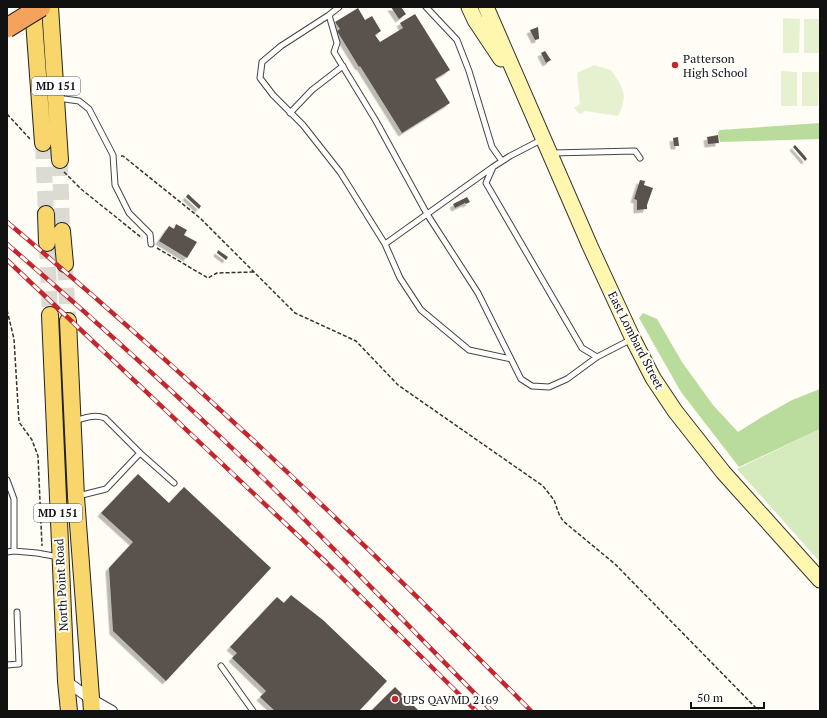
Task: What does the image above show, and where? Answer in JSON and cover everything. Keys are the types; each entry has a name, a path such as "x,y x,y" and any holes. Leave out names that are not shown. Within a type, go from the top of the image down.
{"highway":[{"path":"7,28 41,7"}],"main road":[{"name":"MD 151","path":"33,7 43,143"},
{"name":"MD 151","path":"50,7 60,160"},
{"name":"East Lombard Street","path":"469,7 494,48 520,86"},
{"name":"East Lombard Street","path":"486,7 590,246 633,339 653,378 675,411 723,472 820,580"},
{"path":"46,214 47,243"},
{"path":"62,231 65,264"},
{"name":"North Point Road","path":"50,315 60,558 66,681 69,711"},
{"name":"North Point Road","path":"68,321 74,468 92,705"},
{"path":"56,469 74,468"},
{"path":"60,558 80,558"}],"street":[{"path":"66,681 92,705 112,711"}],"lane":[{"path":"339,7 281,46 262,62 260,78 273,95 303,125 340,172 385,244 400,278 421,310 469,350 511,359"},
{"path":"426,7 457,40 469,71 492,147 502,160"},
{"path":"329,15 337,43 334,52 376,121 427,214 478,293 521,379 532,386 549,387 567,379 597,356 633,339"},
{"path":"290,113 312,90 343,66"},
{"path":"56,98 79,101 89,109 113,155 115,185 130,213 150,234 151,244"},
{"path":"385,244 502,160 543,139"},
{"path":"550,153 635,151 640,158"},
{"path":"493,167 486,183 582,348 597,356"},
{"path":"72,422 91,416 100,416 105,418 140,453 174,483"},
{"path":"76,497 106,489 140,453"},
{"path":"7,480 14,499 14,551"},
{"path":"7,552 14,551 43,554 60,558"},
{"path":"7,666 19,664 17,612"},
{"path":"221,666 253,711"}],"path":[{"path":"113,155 123,156 200,218 295,313 356,341 398,385 543,486 554,500 559,514 564,521 615,564 759,711"},
{"path":"7,310 14,339 19,422 32,440 38,456 43,554"}],"green space":[{"path":"783,18 800,19 799,53 783,53"},
{"path":"804,19 820,19 820,53 804,53"},
{"path":"594,65 611,70 619,82 624,97 618,116 585,111 580,114 574,108 580,104 577,73"},
{"path":"781,71 797,72 797,106 781,106"},
{"path":"802,72 819,72 818,106 802,106"},
{"path":"820,123 820,139 720,142 718,133 720,130"},
{"path":"643,313 657,319 682,362 713,405 738,432 792,400 820,389 820,429 739,467 681,392 639,318"},
{"path":"820,429 820,562 737,469"}],"building":[{"path":"391,7 401,7 406,14 399,19"},
{"path":"358,8 365,20 372,16 381,31 375,35 380,42 403,28 400,23 415,14 450,70 435,79 450,103 402,133 337,31 340,29 335,22"},
{"path":"538,27 539,39 535,40 530,30"},
{"path":"545,51 551,60 546,63 541,53"},
{"path":"718,135 719,143 708,144 707,137"},
{"path":"678,137 679,146 674,146 673,138"},
{"path":"795,145 807,159 805,161 793,147"},
{"path":"640,180 645,181 644,185 653,188 647,209 637,210 637,200 634,199"},
{"path":"188,194 201,206 199,209 186,197"},
{"path":"467,197 470,202 455,208 453,204"},
{"path":"176,224 187,230 184,235 197,242 187,258 159,241 169,226 174,229"},
{"path":"218,250 228,257 226,260 217,253"},
{"path":"138,474 169,503 184,487 271,568 166,681 113,631 109,568 133,542 101,513"},
{"path":"291,595 323,620 387,681 359,711 275,711 260,697 266,691 232,658 237,653 230,647 277,597 284,603"},
{"name":"UPS QAVMD 2169","path":"395,687 419,711 371,711"}],"tunnel":[{"path":"43,143 46,214"},
{"path":"60,160 62,231"},
{"path":"47,243 50,315"},
{"path":"65,264 68,321"}],"railway":[{"path":"7,222 143,339 275,460 468,647 531,711"},
{"path":"7,244 73,301 233,449 321,536 492,711"},
{"path":"7,260 327,563 476,711"}],"place":[{"name":"Patterson High School","path":"675,65"},
{"name":"UPS QAVMD 2169","path":"395,699"}]}
